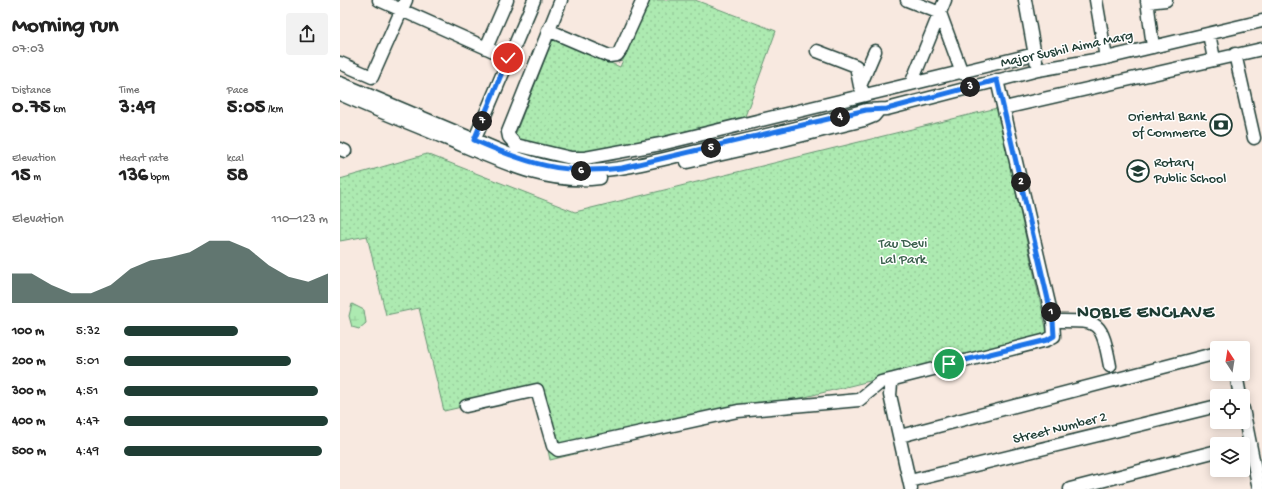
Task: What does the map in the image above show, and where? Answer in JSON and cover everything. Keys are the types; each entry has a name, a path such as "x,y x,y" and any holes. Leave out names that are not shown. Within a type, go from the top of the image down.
{"street":[{"path":"379,0 404,5 508,58"},
{"path":"486,48 507,0"},
{"path":"472,144 534,0"},
{"path":"561,0 508,132 512,141 516,145 571,158 605,155 661,144 863,91 911,84 962,73 1035,54"},
{"path":"548,30 609,56 617,55 620,52 643,0"},
{"path":"907,0 940,13 962,73"},
{"path":"911,84 945,0"},
{"path":"1025,0 1038,70"},
{"path":"1096,0 1106,58"},
{"path":"1153,47 1147,1 1166,0"},
{"path":"364,93 404,5"},
{"name":"Major Sushil Aima Marg","path":"340,83 472,144 492,159 556,178 574,180 598,179 641,172 795,138 869,118 879,110 997,80 1038,70 1106,58 1262,21"},
{"path":"1209,34 1214,59"},
{"path":"1004,108 1262,49"},
{"path":"817,51 856,66 863,91"},
{"path":"863,91 875,51"},
{"path":"1235,54 1254,138"},
{"path":"340,63 372,77"},
{"path":"466,406 538,390 553,446 558,450 731,412 854,402 863,399 881,382 1047,340 1054,336 1053,321 997,80"},
{"name":"Major Sushil Aima Marg","path":"340,94 472,144"},
{"path":"1053,321 1089,321 1096,325 1103,337 1110,366"},
{"path":"900,436 1210,355"},
{"path":"894,379 891,384 890,395 910,485"},
{"name":"Street Number 2","path":"910,485 1210,408"},
{"path":"1070,489 1210,453"},
{"path":"1250,454 1259,489"}],"green space":[{"path":"649,0 695,0 776,31 740,130 571,158 509,150 553,39 620,67"},
{"name":"Tau Devi Lal Park","path":"997,108 1048,337 550,460 536,390 444,411 419,308 386,315 367,236 340,241 340,179 427,154 575,212"},
{"path":"352,304 364,310 366,323 359,329 352,327 349,316"}],"place":[{"name":"Oriental Bank of Commerce","path":"1221,125"},
{"name":"Rotary Public School","path":"1138,171"}],"district":[{"name":"NOBLE ENCLAVE","path":"1146,313"}],"route":[{"path":"508,58 474,140 505,154 534,164 546,167 586,171 622,168 729,144 866,110 887,109 997,80 1053,321 1054,336 1051,339 949,364"}]}
